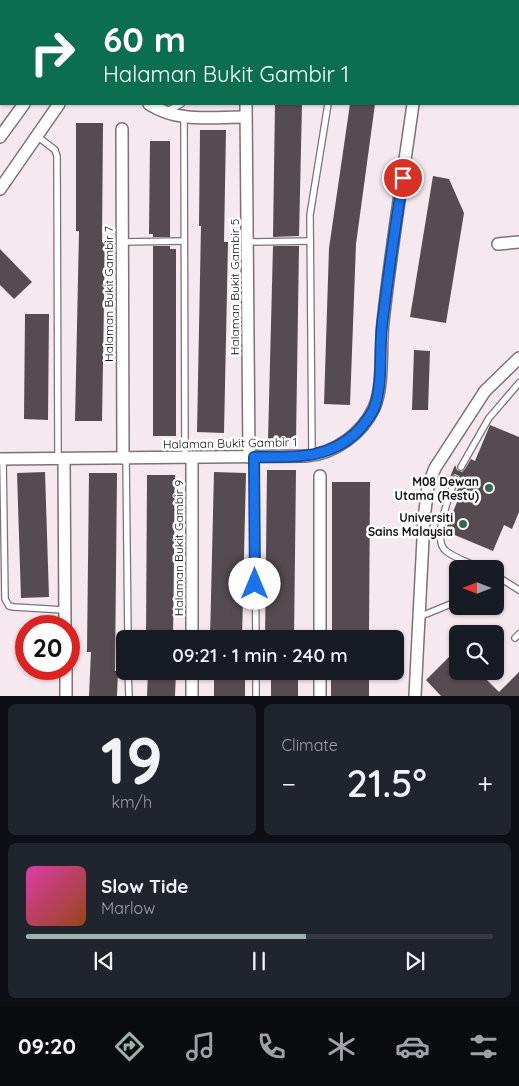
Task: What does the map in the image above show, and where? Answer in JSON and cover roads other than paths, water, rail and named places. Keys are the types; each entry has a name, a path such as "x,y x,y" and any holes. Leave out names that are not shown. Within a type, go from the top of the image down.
{"street":[{"path":"0,138 23,105"},
{"path":"0,189 58,105"},
{"path":"150,105 163,113 184,118 245,117"},
{"name":"Halaman Bukit Gambir 5","path":"246,105 252,457"},
{"name":"Halaman Bukit Gambir 1","path":"2,459 312,456 332,450 350,438 366,423 375,407 379,384 386,290 413,105"},
{"name":"Halaman Bukit Gambir 7","path":"122,129 124,458"},
{"path":"498,244 519,242"},
{"path":"415,696 424,519 428,486 435,468 485,391 519,358"},
{"name":"Halaman Bukit Gambir 9","path":"189,458 192,630"},
{"path":"61,459 64,615"},
{"path":"320,476 320,630"},
{"path":"66,680 66,696"},
{"path":"192,680 192,696"},
{"path":"320,680 320,696"}],"lane":[{"path":"163,113 179,105"},
{"path":"312,456 310,215 328,105"},
{"path":"184,118 184,241 189,458"},
{"path":"37,136 55,150 57,156 61,459"},
{"path":"122,242 184,241"},
{"path":"248,242 310,241"},
{"path":"461,467 489,418 519,383"},
{"path":"252,457 256,630"},
{"path":"124,458 128,630"},
{"path":"2,459 5,599 9,606 14,608 64,610"},
{"path":"455,480 441,527 441,543 446,552 463,560"},
{"path":"504,581 519,590"},
{"path":"419,617 449,605"},
{"path":"128,680 129,696"},
{"path":"256,680 256,696"}],"place":[{"name":"M08 Dewan Utama (Restu)","path":"489,488"},
{"name":"Universiti Sains Malaysia","path":"463,524"}]}
